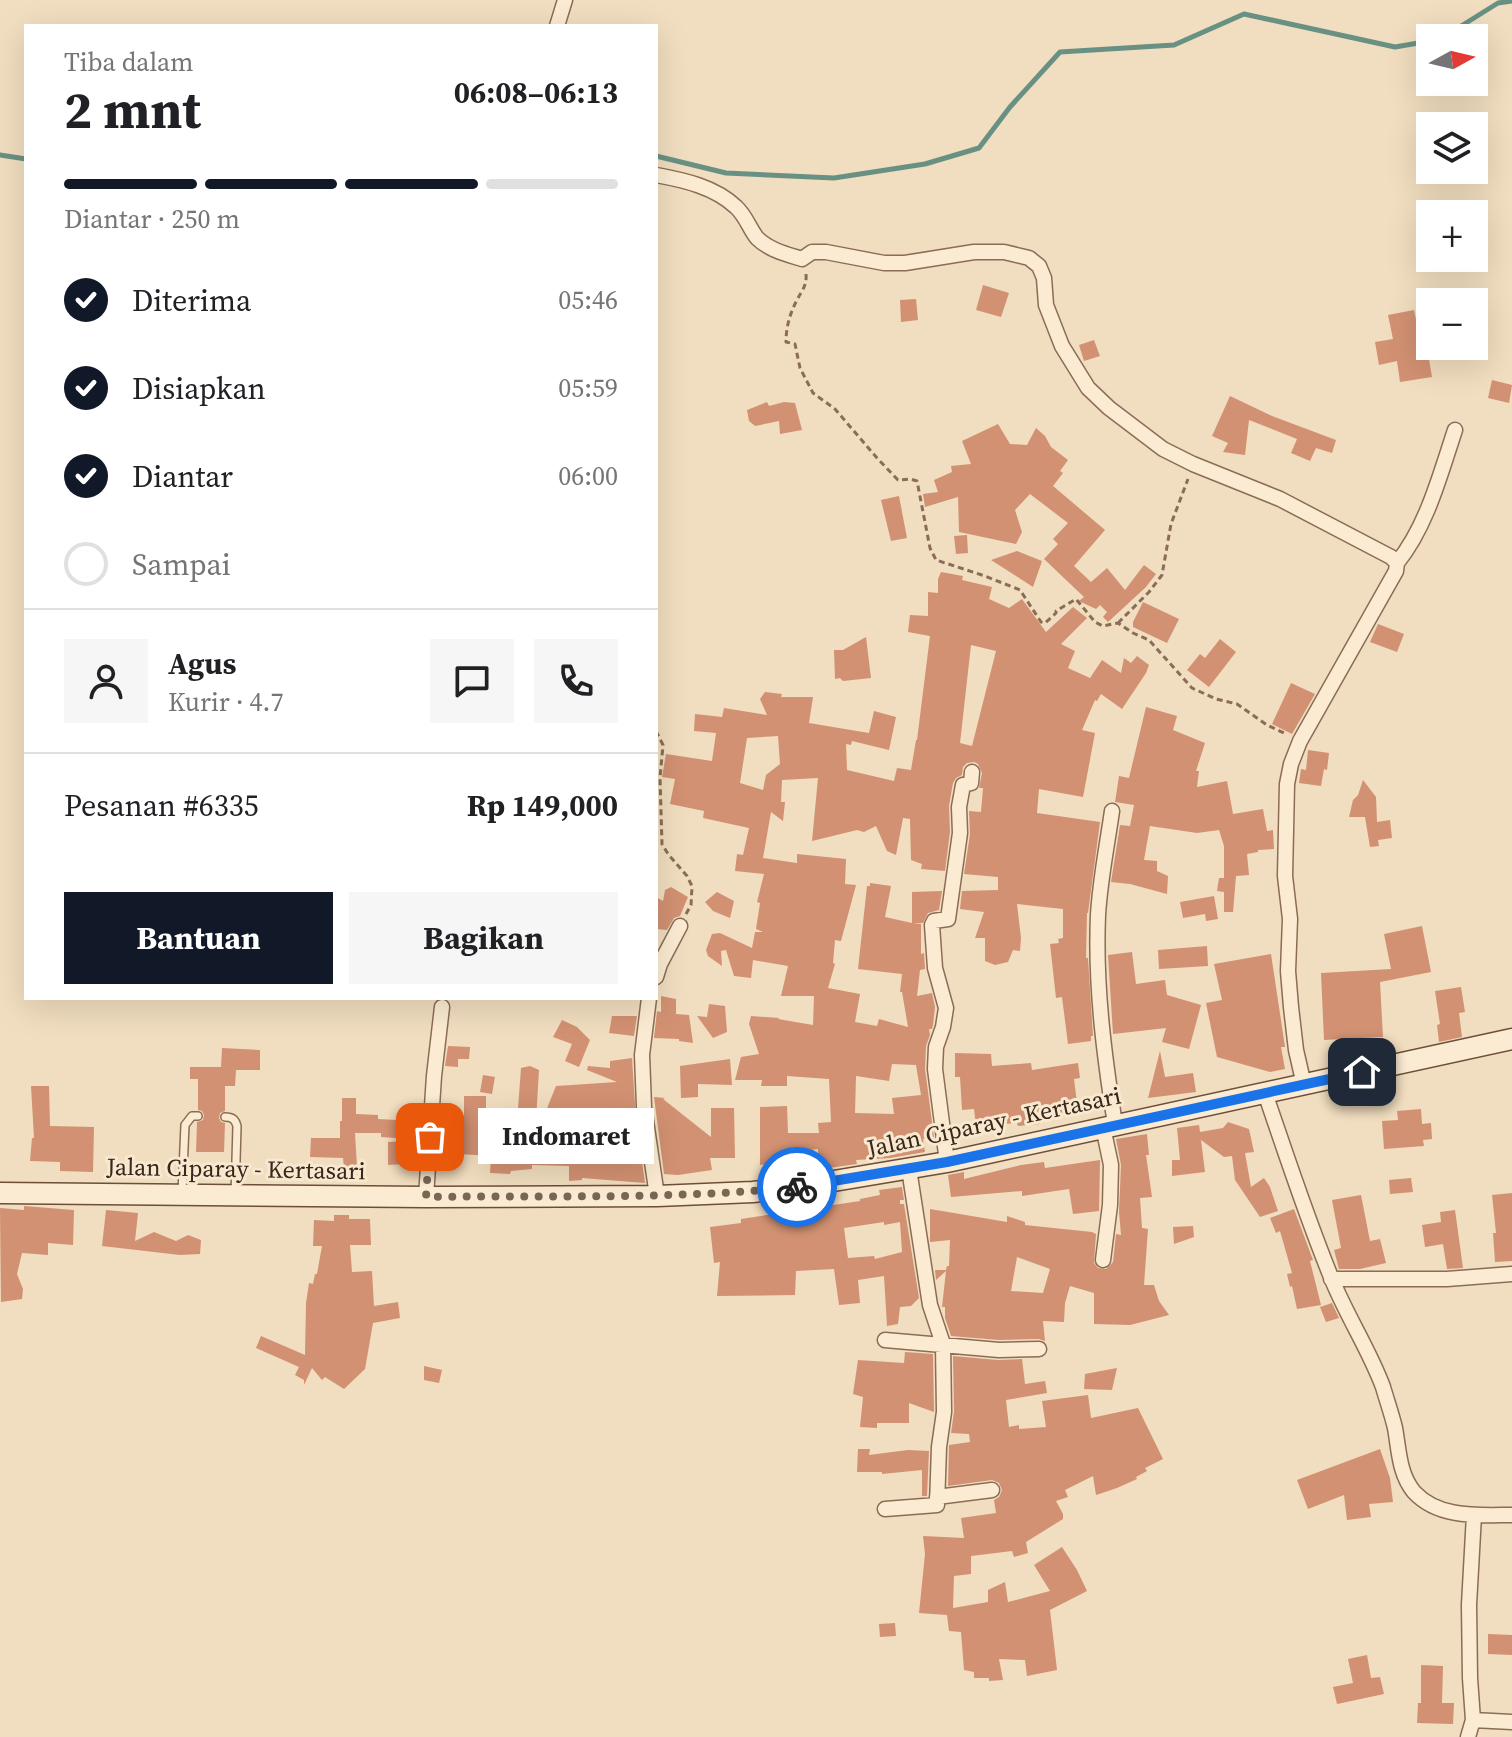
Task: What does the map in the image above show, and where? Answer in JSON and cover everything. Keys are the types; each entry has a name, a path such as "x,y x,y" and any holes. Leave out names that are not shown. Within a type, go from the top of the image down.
{"main road":[{"name":"Jalan Ciparay - Kertasari","path":"0,1193 426,1197 657,1196 753,1192 947,1162 1512,1039"}],"street":[{"path":"558,24 565,0"},
{"path":"658,175 679,179 721,196 736,207 747,219 756,237 767,246 802,259 812,252 884,263 905,263 974,252 1004,252 1029,258 1039,266 1044,278 1046,305 1062,346 1088,388 1143,434 1163,449 1280,499 1397,563"},
{"path":"1304,1085 1296,1050 1288,971 1290,919 1285,865 1287,784 1291,764 1300,741 1423,520 1455,430"},
{"path":"947,1162 935,1069 936,1047 946,1008 935,968 932,925 934,921 948,919 960,833 959,807 963,785 971,783 972,772"},
{"path":"1103,1260 1111,1165 1098,979 1098,916 1112,811"},
{"path":"658,970 680,926"},
{"path":"649,1000 642,1055 644,1107 657,1196"},
{"path":"426,1197 442,1007"},
{"path":"1265,1093 1331,1279 1382,1386 1395,1428 1405,1479 1414,1491 1435,1507 1448,1512 1512,1515"},
{"path":"885,1509 937,1505 944,1412 943,1344 930,1305 909,1169"},
{"path":"1331,1279 1447,1279 1512,1274"},
{"path":"885,1340 999,1350 1039,1349"},
{"path":"937,1497 992,1490"},
{"path":"1468,1737 1473,1720 1469,1605 1474,1515"},
{"path":"1473,1720 1512,1722"}],"lane":[{"path":"182,1195 185,1125 192,1116 198,1116"},
{"path":"225,1117 231,1117 237,1126 235,1196"}],"path":[{"path":"802,259 807,282 786,327 786,342 795,344 800,368 813,393 835,409 898,480 917,481 930,548 936,560 1020,590 1041,622 1045,623 1056,611 1076,599 1095,622 1103,626 1118,623 1149,592 1162,575 1171,524 1193,464"},
{"path":"1118,623 1149,640 1192,688 1237,704 1267,725 1300,741"},
{"path":"658,735 663,745 660,778 662,844 692,886 691,905 680,926"}],"building":[{"path":"983,285 1009,293 1001,317 976,310"},
{"path":"916,299 918,320 901,322 900,300"},
{"path":"1414,310 1416,360 1429,360 1432,377 1400,382 1397,361 1379,365 1375,342 1393,339 1388,315"},
{"path":"1094,340 1100,356 1084,361 1079,345"},
{"path":"1492,380 1512,385 1509,403 1488,398"},
{"path":"1230,396 1336,440 1332,453 1316,448 1310,461 1291,453 1297,439 1249,420 1245,455 1223,452 1228,443 1212,436"},
{"path":"767,402 769,406 795,403 802,430 780,434 779,421 755,426 749,421 747,410"},
{"path":"998,424 1010,444 1027,445 1036,428 1051,447 1068,460 1053,486 1105,530 1074,566 1091,582 1107,568 1125,590 1144,565 1156,574 1108,622 1103,617 1107,612 1100,605 1096,609 1079,601 1084,597 1044,559 1058,544 1053,539 1068,523 1030,494 1015,510 1022,532 1016,544 959,532 958,497 925,507 923,494 938,492 934,480 952,472 951,466 971,464 962,441"},
{"path":"899,496 907,538 891,541 881,500"},
{"path":"967,535 968,553 956,554 954,536"},
{"path":"1017,551 1042,561 1033,587 991,560"},
{"path":"941,572 992,587 989,599 1009,608 1022,599 1046,632 1073,607 1087,618 1061,644 1075,651 1068,668 1090,678 1102,660 1121,673 1124,658 1131,663 1137,656 1149,665 1122,709 1101,694 1095,700 1082,730 1095,733 1083,797 1039,789 1037,813 1100,822 1087,913 1086,958 1093,1036 1091,1041 1068,1044 1062,997 1056,998 1050,944 1059,943 1058,939 1063,938 1063,909 1017,904 1020,951 1013,950 1008,962 995,965 985,961 985,938 975,938 984,912 960,909 962,891 998,890 998,877 964,874 970,834 969,811 981,812 983,788 979,788 982,773 978,764 967,763 962,775 953,783 945,871 921,869 922,864 911,860 910,819 903,818 896,855 887,851 876,826 864,832 857,830 812,841 818,778 782,780 781,802 785,802 783,821 771,812 763,858 797,863 797,854 846,859 845,884 856,885 841,941 835,940 835,964 828,988 860,994 855,1022 877,1026 879,1019 908,1027 900,992 902,974 858,969 867,886 870,883 891,886 885,917 912,923 912,892 942,891 939,910 928,913 923,923 913,923 921,924 921,954 924,953 925,969 920,970 917,996 932,993 935,1007 926,1046 925,1069 934,1137 923,1139 925,1152 856,1160 857,1164 819,1169 818,1149 781,1153 780,1163 760,1165 760,1107 787,1106 788,1133 819,1133 818,1123 831,1122 829,1079 787,1076 787,1086 761,1086 762,1080 735,1080 741,1057 759,1054 749,1024 751,1016 813,1025 814,996 781,996 788,966 753,960 751,978 734,976 726,950 721,951 722,966 708,956 706,950 712,934 720,933 752,948 755,932 763,932 756,929 760,903 757,902 764,874 735,871 737,854 743,855 749,828 703,818 704,811 670,804 675,779 662,777 666,754 712,761 716,733 694,731 695,714 722,717 724,708 767,715 760,699 765,692 782,694 781,697 813,697 809,723 869,733 874,711 896,717 889,750 852,741 851,745 846,744 847,770 894,781 897,768 911,770 930,636 908,632 910,615 928,616 928,592 938,593","holes":["971,645 996,651 972,746 960,743","778,736 780,764 766,775 763,790 740,783 747,738","892,1064 916,1065 921,1095 892,1098 894,1114 855,1113 856,1076 889,1081"]},
{"path":"1143,602 1179,619 1167,643 1133,627"},
{"path":"1378,624 1404,634 1397,652 1370,642"},
{"path":"866,637 871,678 835,679 834,650 843,650"},
{"path":"1220,639 1236,652 1209,687 1187,670 1200,654 1205,658"},
{"path":"1291,683 1315,694 1292,734 1272,724"},
{"path":"1146,707 1177,716 1173,730 1205,743 1196,771 1199,771 1197,787 1227,781 1233,814 1263,809 1267,831 1273,830 1274,849 1247,854 1249,875 1236,876 1233,912 1224,912 1224,892 1217,891 1219,878 1224,878 1224,846 1219,830 1197,833 1150,826 1144,860 1157,861 1157,871 1168,876 1167,894 1111,882 1120,825 1130,826 1134,805 1115,802 1119,776 1129,778"},
{"path":"1308,750 1329,753 1321,786 1299,783 1301,769 1306,770"},
{"path":"1363,780 1376,797 1377,822 1390,820 1392,838 1378,840 1379,846 1370,847 1365,817 1349,817"},
{"path":"671,887 688,897 680,916 674,918 667,930 658,929 658,898 663,901 665,890"},
{"path":"717,892 734,901 730,918 713,911 705,902"},
{"path":"1214,896 1218,919 1206,921 1205,914 1183,918 1180,902"},
{"path":"1422,926 1431,972 1380,982 1383,1037 1324,1040 1321,973 1391,969 1384,934"},
{"path":"1207,946 1208,966 1159,969 1158,950"},
{"path":"1132,952 1136,984 1165,980 1167,995 1201,1005 1189,1049 1162,1042 1166,1028 1113,1034 1108,955"},
{"path":"1271,954 1285,1047 1281,1047 1285,1069 1270,1072 1217,1057 1206,1003 1222,1000 1214,964"},
{"path":"1461,987 1465,1012 1459,1013 1462,1037 1439,1042 1437,1025 1440,1024 1435,991"},
{"path":"661,996 676,999 676,1014 689,1015 693,1043 654,1038 657,1011 661,1012"},
{"path":"709,1004 725,1006 727,1032 713,1038 697,1016 707,1017"},
{"path":"612,1016 637,1016 634,1036 609,1033"},
{"path":"562,1020 577,1027 590,1040 579,1067 565,1061 572,1044 553,1037"},
{"path":"448,1046 470,1047 469,1059 458,1059 458,1067 445,1066"},
{"path":"222,1048 260,1050 260,1070 236,1070 235,1086 225,1086 225,1111 220,1113 219,1118 225,1123 224,1152 196,1152 197,1122 203,1120 204,1115 198,1110 198,1079 190,1079 190,1067 221,1067"},
{"path":"1160,1051 1165,1077 1193,1073 1196,1092 1148,1098"},
{"path":"955,1053 991,1054 992,1066 1031,1063 1032,1070 1078,1063 1080,1078 1074,1079 1078,1111 1039,1117 1040,1124 976,1126 974,1109 962,1110 960,1077 955,1077"},
{"path":"632,1058 636,1120 608,1142 639,1140 645,1183 582,1178 569,1181 569,1166 532,1165 532,1169 511,1171 510,1174 490,1173 491,1156 459,1154 459,1166 438,1166 441,1115 464,1116 464,1096 486,1096 486,1123 515,1124 521,1068 530,1066 539,1070 535,1138 556,1086 617,1082 587,1070 588,1066 610,1068 610,1061"},
{"path":"730,1059 732,1085 698,1084 698,1097 681,1098 680,1066"},
{"path":"483,1075 495,1077 492,1094 480,1092"},
{"path":"31,1086 49,1086 50,1126 94,1127 93,1172 60,1171 60,1162 30,1161 34,1138"},
{"path":"654,1097 665,1098 711,1137 711,1108 734,1108 735,1158 710,1158 712,1170 664,1174"},
{"path":"342,1098 356,1098 356,1114 397,1120 396,1138 381,1137 381,1133 355,1133 357,1167 344,1168 343,1158 310,1157 311,1138 340,1138"},
{"path":"1421,1109 1422,1124 1431,1123 1432,1139 1423,1140 1424,1146 1384,1149 1382,1121 1398,1120 1397,1111"},
{"path":"1228,1122 1249,1129 1254,1152 1245,1153 1251,1187 1264,1178 1278,1211 1260,1217 1235,1180 1232,1156 1224,1157 1201,1140 1205,1172 1172,1176 1172,1160 1180,1160 1177,1128 1199,1125 1200,1132 1223,1128"},
{"path":"1147,1134 1149,1155 1146,1155 1152,1197 1140,1198 1142,1228 1148,1229 1144,1285 1154,1285 1159,1301 1169,1315 1130,1325 1094,1324 1094,1293 1070,1286 1064,1322 1043,1321 1045,1341 951,1336 945,1307 942,1307 946,1271 936,1280 935,1270 946,1270 949,1266 950,1240 930,1242 930,1209 1007,1222 1007,1216 1025,1222 1025,1225 1092,1232 1096,1234 1094,1263 1098,1268 1106,1269 1113,1262 1116,1234 1121,1235 1121,1165 1116,1139","holes":["1017,1257 1050,1269 1043,1293 1011,1291"]},
{"path":"404,1141 405,1164 388,1165 388,1142"},
{"path":"1100,1160 1099,1211 1073,1214 1069,1189 1022,1196 1022,1191 951,1197 948,1175 964,1172 964,1179 1021,1165 1044,1162 1045,1168"},
{"path":"1411,1178 1413,1192 1390,1194 1389,1180"},
{"path":"902,1187 904,1200 900,1200 900,1204 904,1204 919,1298 911,1306 900,1307 898,1324 887,1326 884,1276 858,1280 860,1303 839,1305 834,1269 796,1271 795,1295 717,1296 720,1262 714,1263 710,1227 741,1223 741,1219 860,1201 880,1195 879,1190","holes":["884,1222 884,1225 900,1222 902,1252 875,1259 874,1256 848,1258 844,1228"]},
{"path":"1512,1193 1512,1261 1495,1262 1492,1195"},
{"path":"1361,1195 1370,1241 1380,1239 1386,1263 1360,1269 1339,1269 1334,1250 1341,1248 1332,1200"},
{"path":"24,1206 74,1210 73,1245 48,1243 48,1255 22,1253 17,1274 23,1289 22,1299 1,1302 0,1208 24,1210"},
{"path":"1294,1209 1313,1260 1310,1261 1321,1305 1297,1309 1287,1274 1292,1273 1280,1231 1276,1233 1270,1218"},
{"path":"106,1210 138,1213 135,1241 154,1232 176,1241 188,1235 201,1240 200,1254 180,1255 102,1246"},
{"path":"1455,1210 1463,1268 1447,1269 1443,1244 1425,1247 1422,1225 1441,1222 1440,1212"},
{"path":"334,1215 370,1219 371,1245 350,1245 352,1272 372,1271 374,1306 398,1302 400,1318 373,1323 365,1369 344,1389 325,1377 322,1380 312,1368 304,1385 304,1380 295,1375 299,1367 256,1348 261,1336 305,1355 309,1283 313,1284 317,1274 322,1246 313,1246 314,1220 334,1221"},
{"path":"1193,1226 1194,1237 1174,1244 1173,1227"},
{"path":"1332,1303 1339,1318 1326,1322 1320,1307"},
{"path":"905,1352 933,1354 934,1412 909,1403 909,1423 877,1423 877,1428 860,1427 863,1397 853,1394 858,1360 904,1363"},
{"path":"953,1356 1022,1359 1025,1384 1045,1381 1047,1393 1006,1400 1009,1427 1046,1427 1042,1401 1088,1395 1091,1418 1138,1408 1163,1459 1145,1468 1147,1471 1137,1479 1096,1495 1093,1476 1065,1490 1068,1497 1056,1501 1063,1519 1026,1542 1028,1553 1014,1557 1012,1551 971,1556 971,1574 954,1576 953,1608 988,1602 988,1590 1005,1582 1008,1602 1050,1591 1034,1565 1062,1547 1087,1591 1050,1610 1057,1670 1027,1676 1025,1660 999,1659 1003,1680 974,1678 974,1672 964,1670 961,1632 949,1631 947,1615 919,1613 925,1554 923,1536 964,1538 961,1518 996,1513 994,1500 1002,1490 999,1483 992,1480 948,1486 949,1445 970,1442 969,1434 951,1433 954,1412"},
{"path":"424,1366 442,1370 439,1383 424,1380"},
{"path":"1117,1368 1112,1390 1084,1389 1085,1374"},
{"path":"858,1449 870,1449 869,1455 929,1451 927,1496 922,1496 922,1470 882,1474 857,1472"},
{"path":"1380,1449 1390,1478 1393,1502 1369,1504 1371,1517 1347,1520 1344,1495 1308,1509 1297,1480"},
{"path":"895,1623 896,1636 880,1637 879,1624"},
{"path":"1488,1634 1512,1635 1512,1655 1488,1654"},
{"path":"1367,1655 1371,1678 1380,1677 1384,1694 1337,1704 1333,1687 1353,1683 1348,1659"},
{"path":"1421,1665 1443,1666 1442,1703 1454,1703 1453,1724 1417,1723 1418,1703 1421,1703"}],"waterway":[{"path":"1464,24 1498,3 1512,1"},
{"path":"658,156 726,173 834,178 925,164 979,148 1010,107 1060,52 1174,45 1244,14 1395,47 1416,43"},
{"path":"0,155 24,159"}],"way so far":[{"path":"430,1137 426,1197 657,1196 797,1187"}],"place":[{"name":"Indomaret","path":"430,1137"}],"route":[{"path":"797,1187 947,1162 1362,1072"}]}
